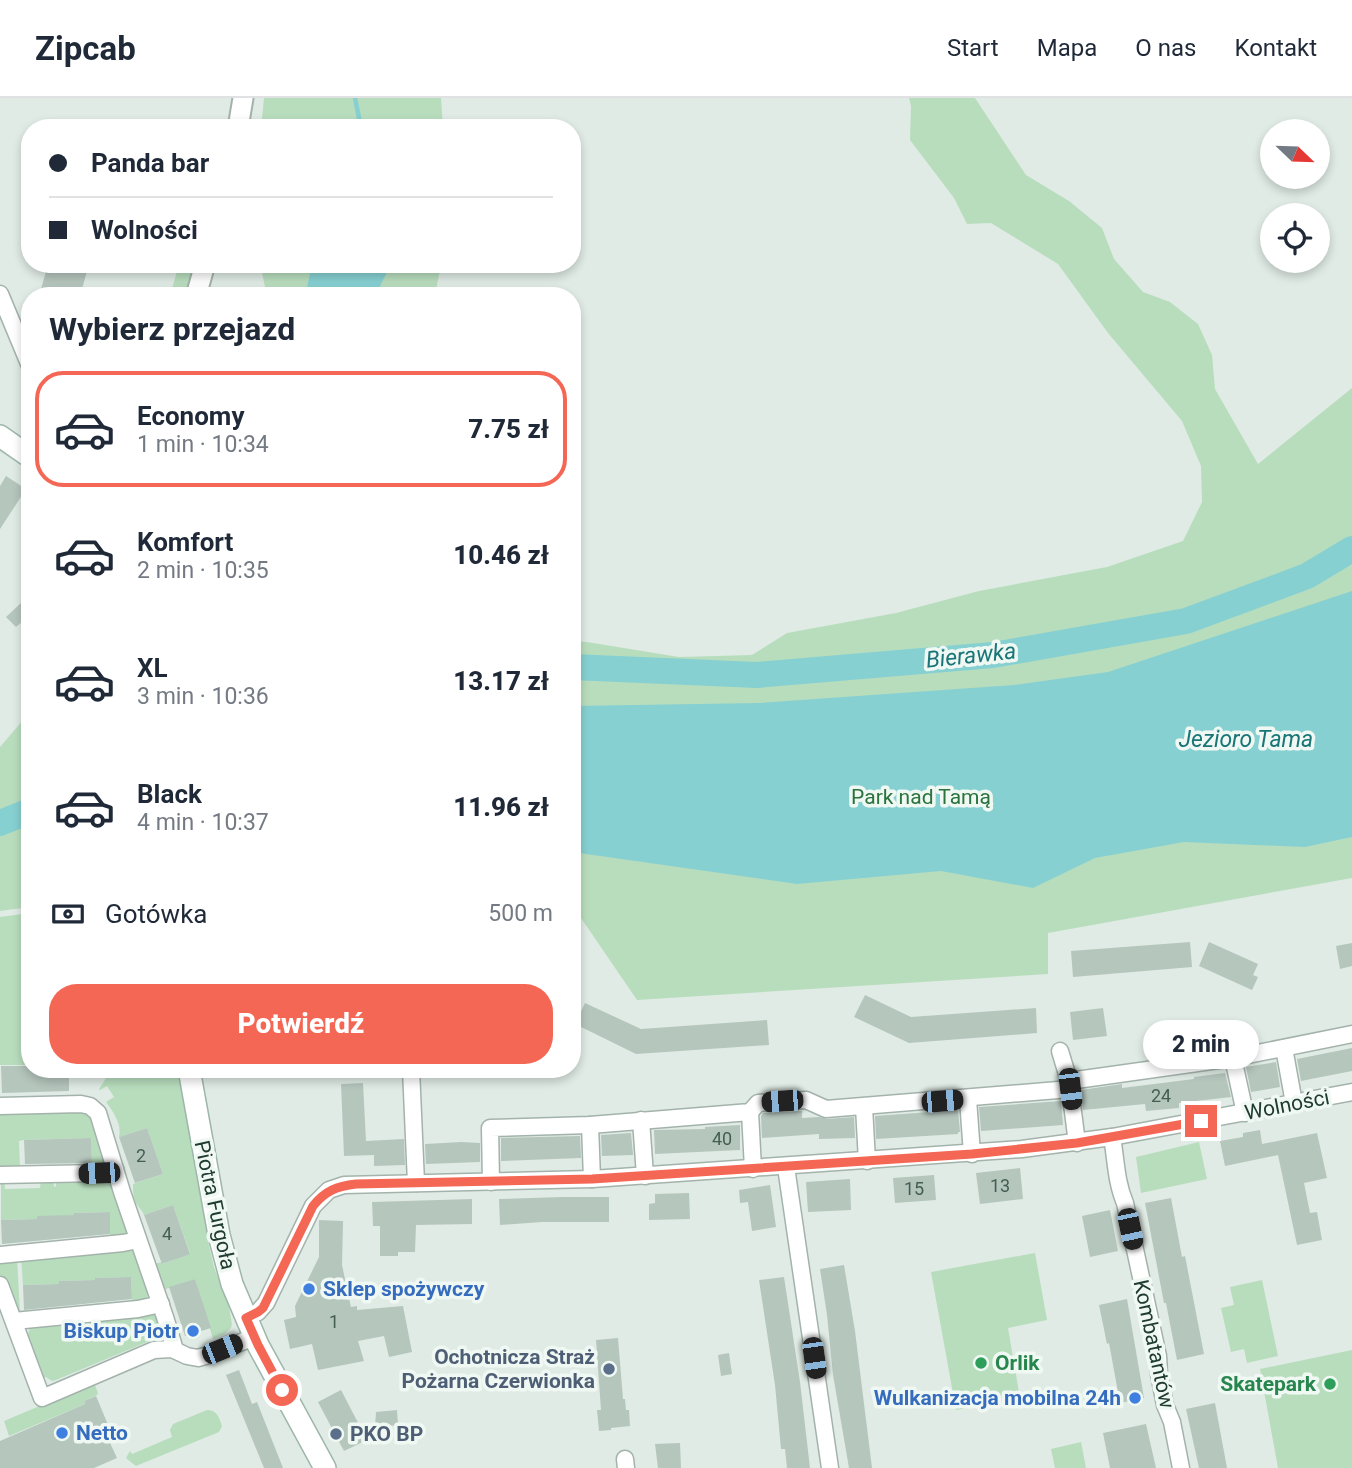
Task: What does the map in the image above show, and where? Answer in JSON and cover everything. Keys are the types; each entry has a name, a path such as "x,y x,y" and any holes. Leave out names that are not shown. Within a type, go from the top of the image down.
{"main road":[{"path":"0,436 21,451"},
{"name":"Piotra Furgoła","path":"191,1078 221,1246 232,1284 250,1327 325,1468"}],"street":[{"path":"239,119 243,98"},
{"path":"0,294 21,344"},
{"path":"491,1182 490,1128 590,1125 750,1112 758,1103 806,1100 826,1109 968,1098 1070,1085 1233,1058 1352,1034"},
{"path":"1284,1048 1294,1103"},
{"path":"1060,1051 1070,1085 1077,1143"},
{"path":"1233,1058 1245,1113"},
{"path":"411,1078 415,1183"},
{"name":"Wolności","path":"250,1327 266,1303 309,1213 328,1190 344,1185 592,1179 972,1154 1112,1138 1352,1092"},
{"path":"968,1098 972,1154"},
{"path":"0,1106 84,1105 92,1107 100,1117 175,1350"},
{"path":"864,1107 867,1161"},
{"path":"750,1112 753,1169"},
{"path":"641,1120 645,1176"},
{"path":"590,1125 592,1179"},
{"name":"Kombatantów","path":"1112,1138 1118,1188 1125,1203 1157,1356 1158,1374 1172,1422 1181,1468"},
{"path":"786,1167 830,1468"},
{"path":"0,1175 103,1172 115,1169"},
{"path":"0,1255 138,1240"},
{"path":"0,1285 42,1398 149,1352 175,1350 198,1358 212,1354 250,1327"},
{"path":"14,1321 138,1309 160,1304"}],"green space":[{"path":"264,98 441,98 442,119 262,119"},
{"name":"Park nad Tamą","path":"909,98 975,98 1026,175 1069,201 1102,228 1114,259 1143,292 1170,302 1198,324 1212,355 1215,389 1258,464 1352,388 1352,878 1048,933 1048,974 637,1000 581,918 581,642 679,657 752,655 787,633 896,613 979,591 1107,567 1183,541 1202,502 1201,466 1182,421 1108,333 1058,264 991,223 967,224 954,198 910,140"},
{"path":"176,273 194,273 191,287 173,287"},
{"path":"262,273 310,273 307,287 265,287"},
{"path":"386,273 439,273 437,287 379,287"},
{"path":"21,722 21,807 0,815 0,747"},
{"path":"21,822 21,908 0,911 0,831"},
{"path":"21,914 21,1065 0,1065 0,917"},
{"path":"106,1078 180,1078 209,1246 232,1324 224,1334 213,1339 195,1279 163,1290 155,1264 163,1264 190,1253 173,1205 144,1215 135,1201 133,1184 163,1174 147,1128 119,1137 118,1123 106,1102 114,1097 107,1086 99,1089"},
{"path":"89,1111 108,1160 105,1164 92,1165 91,1138 24,1140 19,1141 20,1168 0,1168 0,1112"},
{"path":"1199,1142 1207,1179 1141,1193 1136,1157"},
{"path":"107,1177 112,1180 128,1231 126,1236 110,1237 109,1212 1,1220 1,1179 4,1179 5,1189 40,1188 41,1178 53,1178 54,1187 56,1178"},
{"path":"128,1247 139,1261 144,1274 148,1293 143,1301 132,1301 131,1277 23,1285 21,1256"},
{"name":"Orlik","path":"1035,1253 1047,1320 1008,1328 1020,1398 956,1410 931,1272"},
{"path":"17,1257 20,1314 0,1275 2,1260"},
{"path":"1262,1280 1278,1356 1247,1363 1244,1349 1231,1352 1221,1308 1234,1305 1230,1287"},
{"path":"154,1314 160,1331 157,1339 148,1345 147,1342 56,1380 52,1381 46,1377 42,1379 27,1336 31,1325"},
{"path":"1352,1350 1352,1468 1278,1468 1260,1369"},
{"path":"94,1383 98,1393 84,1401 85,1404 9,1436 4,1421"},
{"path":"207,1410 213,1411 219,1417 222,1426 219,1432 136,1466 126,1458 130,1451 132,1454 172,1437 170,1430 173,1424"},
{"path":"1081,1442 1086,1468 1055,1468 1051,1449"}],"water":[{"path":"310,273 386,273 380,287 307,287"},
{"name":"Jezioro Tama","path":"1352,591 1352,837 1305,847 1184,842 1095,858 1033,888 941,871 797,884 581,853 581,706 759,703 1014,685 1108,672"}],"building":[{"path":"45,273 86,273 83,287 42,287"},
{"path":"6,476 21,486 21,497 0,529 0,486"},
{"path":"21,603 21,623 16,627 6,617"},
{"path":"1190,942 1192,967 1073,977 1071,951"},
{"path":"1209,942 1258,964 1253,975 1258,977 1252,990 1199,966"},
{"path":"1352,943 1352,966 1340,969 1336,946"},
{"path":"865,995 911,1017 1036,1008 1037,1033 909,1043 854,1017"},
{"path":"585,1003 641,1029 767,1020 769,1045 636,1054 581,1027 581,1011"},
{"path":"1103,1008 1107,1036 1073,1040 1070,1012"},
{"path":"1352,1048 1352,1071 1301,1081 1297,1059"},
{"path":"1276,1062 1280,1087 1251,1092 1246,1067"},
{"path":"1,1066 21,1066 21,1078 69,1078 69,1091 2,1093"},
{"path":"1225,1073 1231,1097 1179,1103 1179,1108 1146,1111 1145,1104 1083,1110 1081,1090 1122,1084 1122,1088"},
{"path":"363,1083 366,1141 404,1139 405,1165 374,1166 374,1155 344,1156 341,1084"},
{"path":"1061,1101 1063,1125 981,1131 979,1107"},
{"path":"958,1110 958,1134 876,1139 875,1116"},
{"path":"802,1111 802,1118 854,1117 855,1138 819,1139 819,1134 762,1138 763,1113"},
{"path":"740,1125 740,1150 655,1154 654,1130"},
{"path":"147,1128 163,1174 135,1183 119,1137"},
{"path":"1260,1130 1262,1144 1317,1133 1327,1178 1304,1183 1310,1213 1317,1212 1322,1240 1297,1245 1278,1155 1225,1166 1220,1141 1243,1137 1243,1133"},
{"path":"631,1133 633,1155 602,1156 601,1135"},
{"path":"580,1136 581,1158 501,1161 501,1138"},
{"path":"91,1138 92,1163 25,1164 24,1140"},
{"path":"480,1143 480,1162 426,1164 425,1144"},
{"path":"1020,1168 1023,1199 980,1204 976,1173"},
{"path":"934,1175 936,1200 895,1203 893,1178"},
{"path":"850,1179 851,1210 808,1212 806,1182"},
{"path":"770,1185 776,1227 752,1231 748,1202 740,1203 739,1190"},
{"path":"689,1193 690,1219 649,1220 649,1204 655,1203 655,1194"},
{"path":"609,1197 609,1222 500,1225 499,1199"},
{"path":"1171,1198 1204,1354 1177,1360 1145,1203"},
{"path":"472,1199 472,1224 416,1225 415,1252 380,1256 380,1226 373,1226 372,1202"},
{"path":"173,1205 190,1254 162,1264 144,1215"},
{"path":"1110,1210 1118,1251 1090,1257 1082,1216"},
{"path":"110,1212 110,1234 2,1244 1,1220"},
{"path":"319,1220 343,1221 342,1265 351,1307 357,1306 357,1310 403,1306 412,1352 389,1357 384,1336 358,1341 364,1361 318,1370 312,1344 290,1349 284,1320 296,1317 295,1306 319,1257"},
{"path":"844,1265 872,1468 849,1468 833,1375 820,1269"},
{"path":"131,1277 132,1299 24,1310 23,1285"},
{"path":"784,1277 810,1468 787,1468 785,1449 781,1449 775,1385 759,1280"},
{"path":"195,1279 211,1328 185,1336 169,1287"},
{"path":"1127,1299 1144,1398 1120,1403 1099,1305"},
{"name":"Ochotnicza Straż Pożarna Czerwionka","path":"618,1338 623,1399 626,1410 629,1410 630,1426 599,1431 597,1410 601,1410 596,1340"},
{"path":"729,1353 732,1374 721,1376 718,1355"},
{"path":"239,1370 252,1404 257,1402 283,1468 264,1468 226,1375"},
{"path":"341,1390 367,1440 344,1451 318,1402"},
{"name":"Netto","path":"96,1396 109,1427 104,1430 117,1458 94,1468 0,1468 0,1441 85,1404 84,1401"},
{"path":"1215,1403 1227,1468 1199,1468 1186,1409"},
{"path":"397,1410 398,1425 375,1427 376,1412"},
{"path":"1146,1424 1156,1468 1110,1468 1103,1433"},
{"path":"680,1443 681,1468 658,1468 655,1444"}],"waterway":[{"path":"355,98 359,119"},
{"name":"Bierawka","path":"581,667 757,675 993,655 1186,621 1307,576 1352,549"},
{"name":"Bierawka","path":"0,823 21,815"}],"place":[{"name":"Sklep spożywczy","path":"309,1289"},
{"name":"Biskup Piotr","path":"193,1331"},
{"name":"Orlik","path":"981,1363"},
{"name":"Ochotnicza Straż Pożarna Czerwionka","path":"609,1369"},
{"name":"Skatepark","path":"1330,1384"},
{"name":"Wulkanizacja mobilna 24h","path":"1135,1398"},
{"name":"Netto","path":"62,1433"},
{"name":"PKO BP","path":"336,1434"}],"route":[{"path":"282,1390 246,1318 263,1308 313,1206 322,1195 335,1187 356,1184 619,1178 972,1154 1112,1138 1201,1121"}]}
